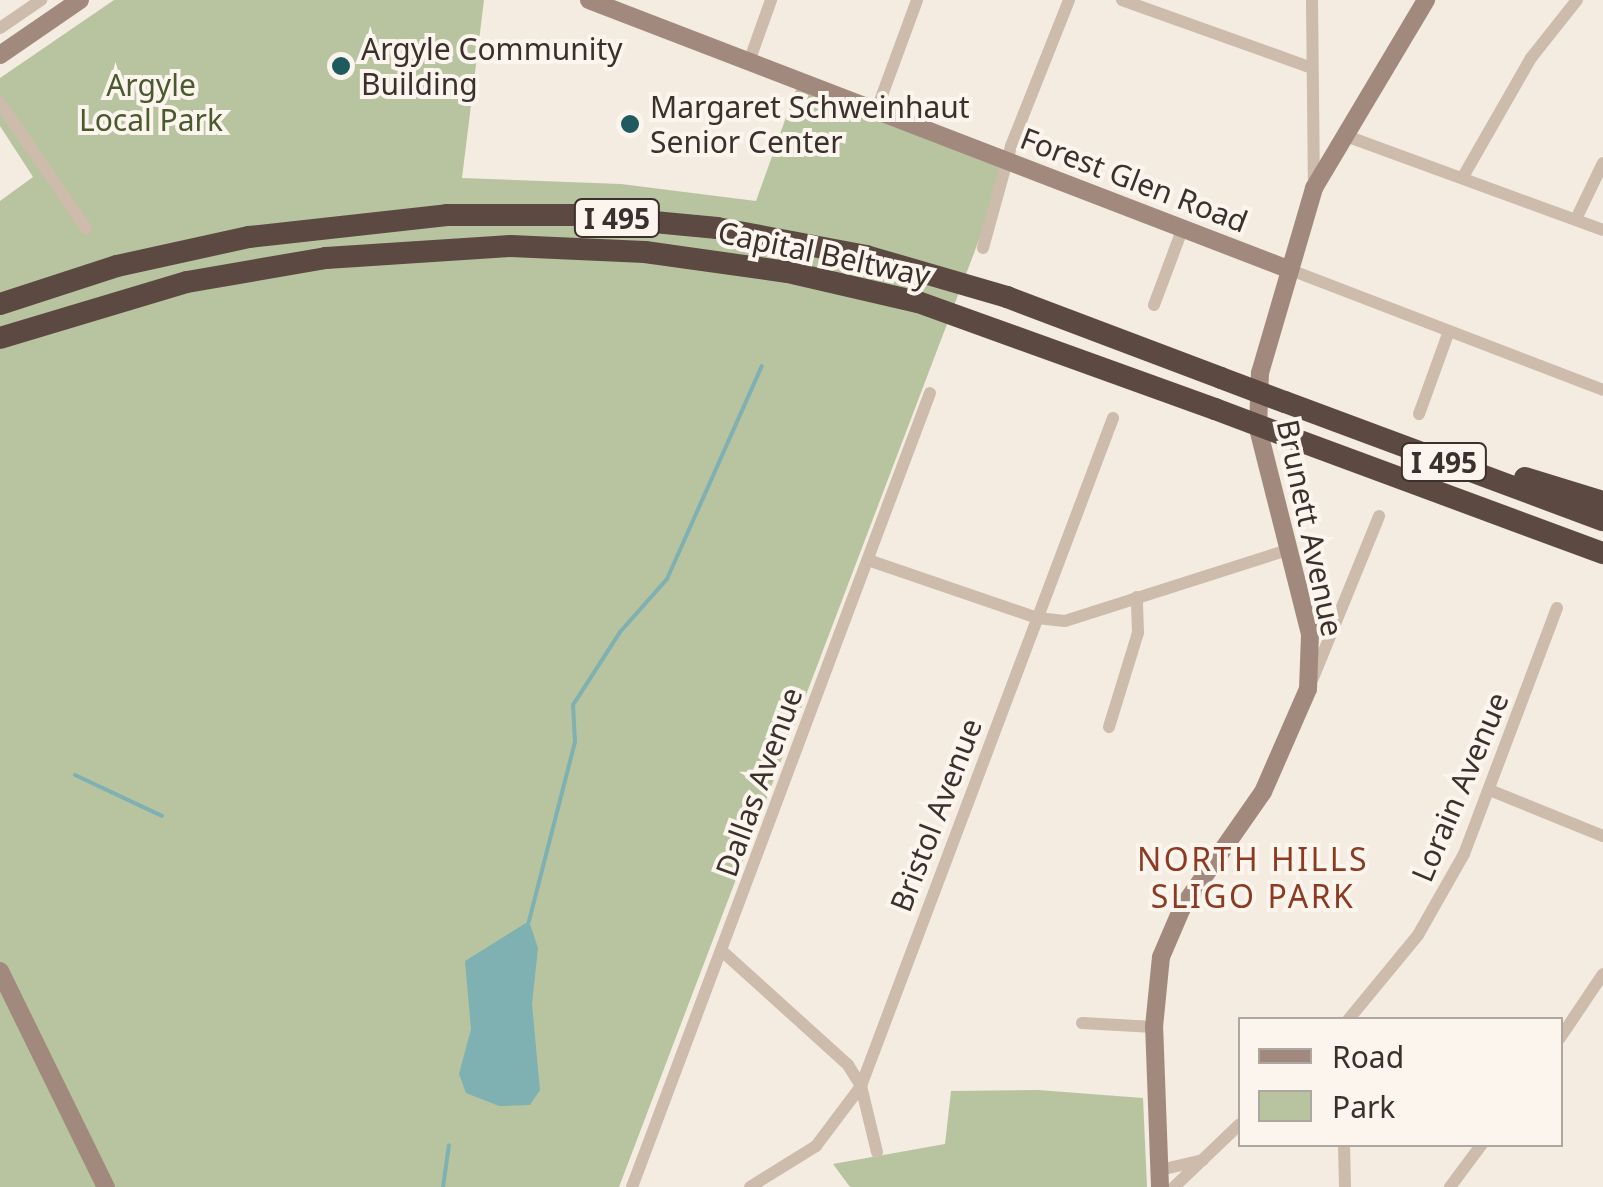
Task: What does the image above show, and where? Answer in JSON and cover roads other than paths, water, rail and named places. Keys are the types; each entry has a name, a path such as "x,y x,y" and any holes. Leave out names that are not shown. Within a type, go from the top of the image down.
{"highway":[{"name":"Capital Beltway","path":"0,304 117,266 303,229 447,215 598,216 717,228 866,256 1007,297 1603,520"},
{"name":"Capital Beltway","path":"0,338 187,282 326,258 450,247 612,250 788,272 918,302 1603,554"},
{"path":"1286,402 1603,502"},
{"path":"1483,510 1603,568"}],"street":[{"path":"0,56 80,0"},
{"name":"Forest Glen Road","path":"589,0 1603,390"},
{"path":"750,59 771,0"},
{"path":"878,109 917,0"},
{"path":"983,248 1009,161 1069,0"},
{"path":"1122,0 1312,68"},
{"path":"1312,0 1314,188"},
{"name":"Brunett Avenue","path":"1160,1178 1154,1028 1158,972 1172,927 1263,792 1308,690 1310,634 1267,482 1257,403 1288,269 1314,188 1350,137 1426,0"},
{"path":"1464,176 1522,72 1577,0"},
{"path":"0,28 34,2"},
{"path":"0,103 86,228"},
{"path":"1350,137 1603,230"},
{"path":"1576,219 1603,163"},
{"path":"1154,305 1182,230"},
{"path":"1419,414 1449,331"},
{"name":"Dallas Avenue","path":"632,1187 930,393"},
{"name":"Bristol Avenue","path":"750,1187 816,1146 861,1086 1113,418"},
{"path":"1308,690 1379,516"},
{"path":"868,560 1037,618 1065,621 1288,550"},
{"path":"1109,727 1138,633 1137,597"},
{"name":"Lorain Avenue","path":"1350,1017 1443,896 1492,791 1557,608"},
{"path":"1492,791 1603,836"},
{"path":"722,951 830,1048 861,1086 876,1152"},
{"path":"0,972 106,1187"},
{"path":"1563,1034 1603,974"},
{"path":"1082,1023 1154,1028"},
{"path":"1174,1187 1210,1157 1238,1126"},
{"path":"1344,1147 1345,1187"},
{"path":"1450,1187 1480,1147"},
{"path":"1160,1178 1210,1157"}],"water":[{"path":"529,921 538,948 532,1004 540,1090 530,1105 499,1106 466,1093 459,1074 471,1029 465,961"}],"waterway":[{"path":"529,921 575,742 573,705 620,632 667,579 762,366"},
{"path":"75,775 162,816"},
{"path":"443,1187 449,1145"}],"place":[{"name":"Argyle Community Building","path":"341,66"},
{"name":"Margaret Schweinhaut Senior Center","path":"630,124"}],"district":[{"name":"NORTH HILLS SLIGO PARK","path":"1253,878"}],"park label":[{"name":"Argyle Local Park","path":"151,102"}]}
